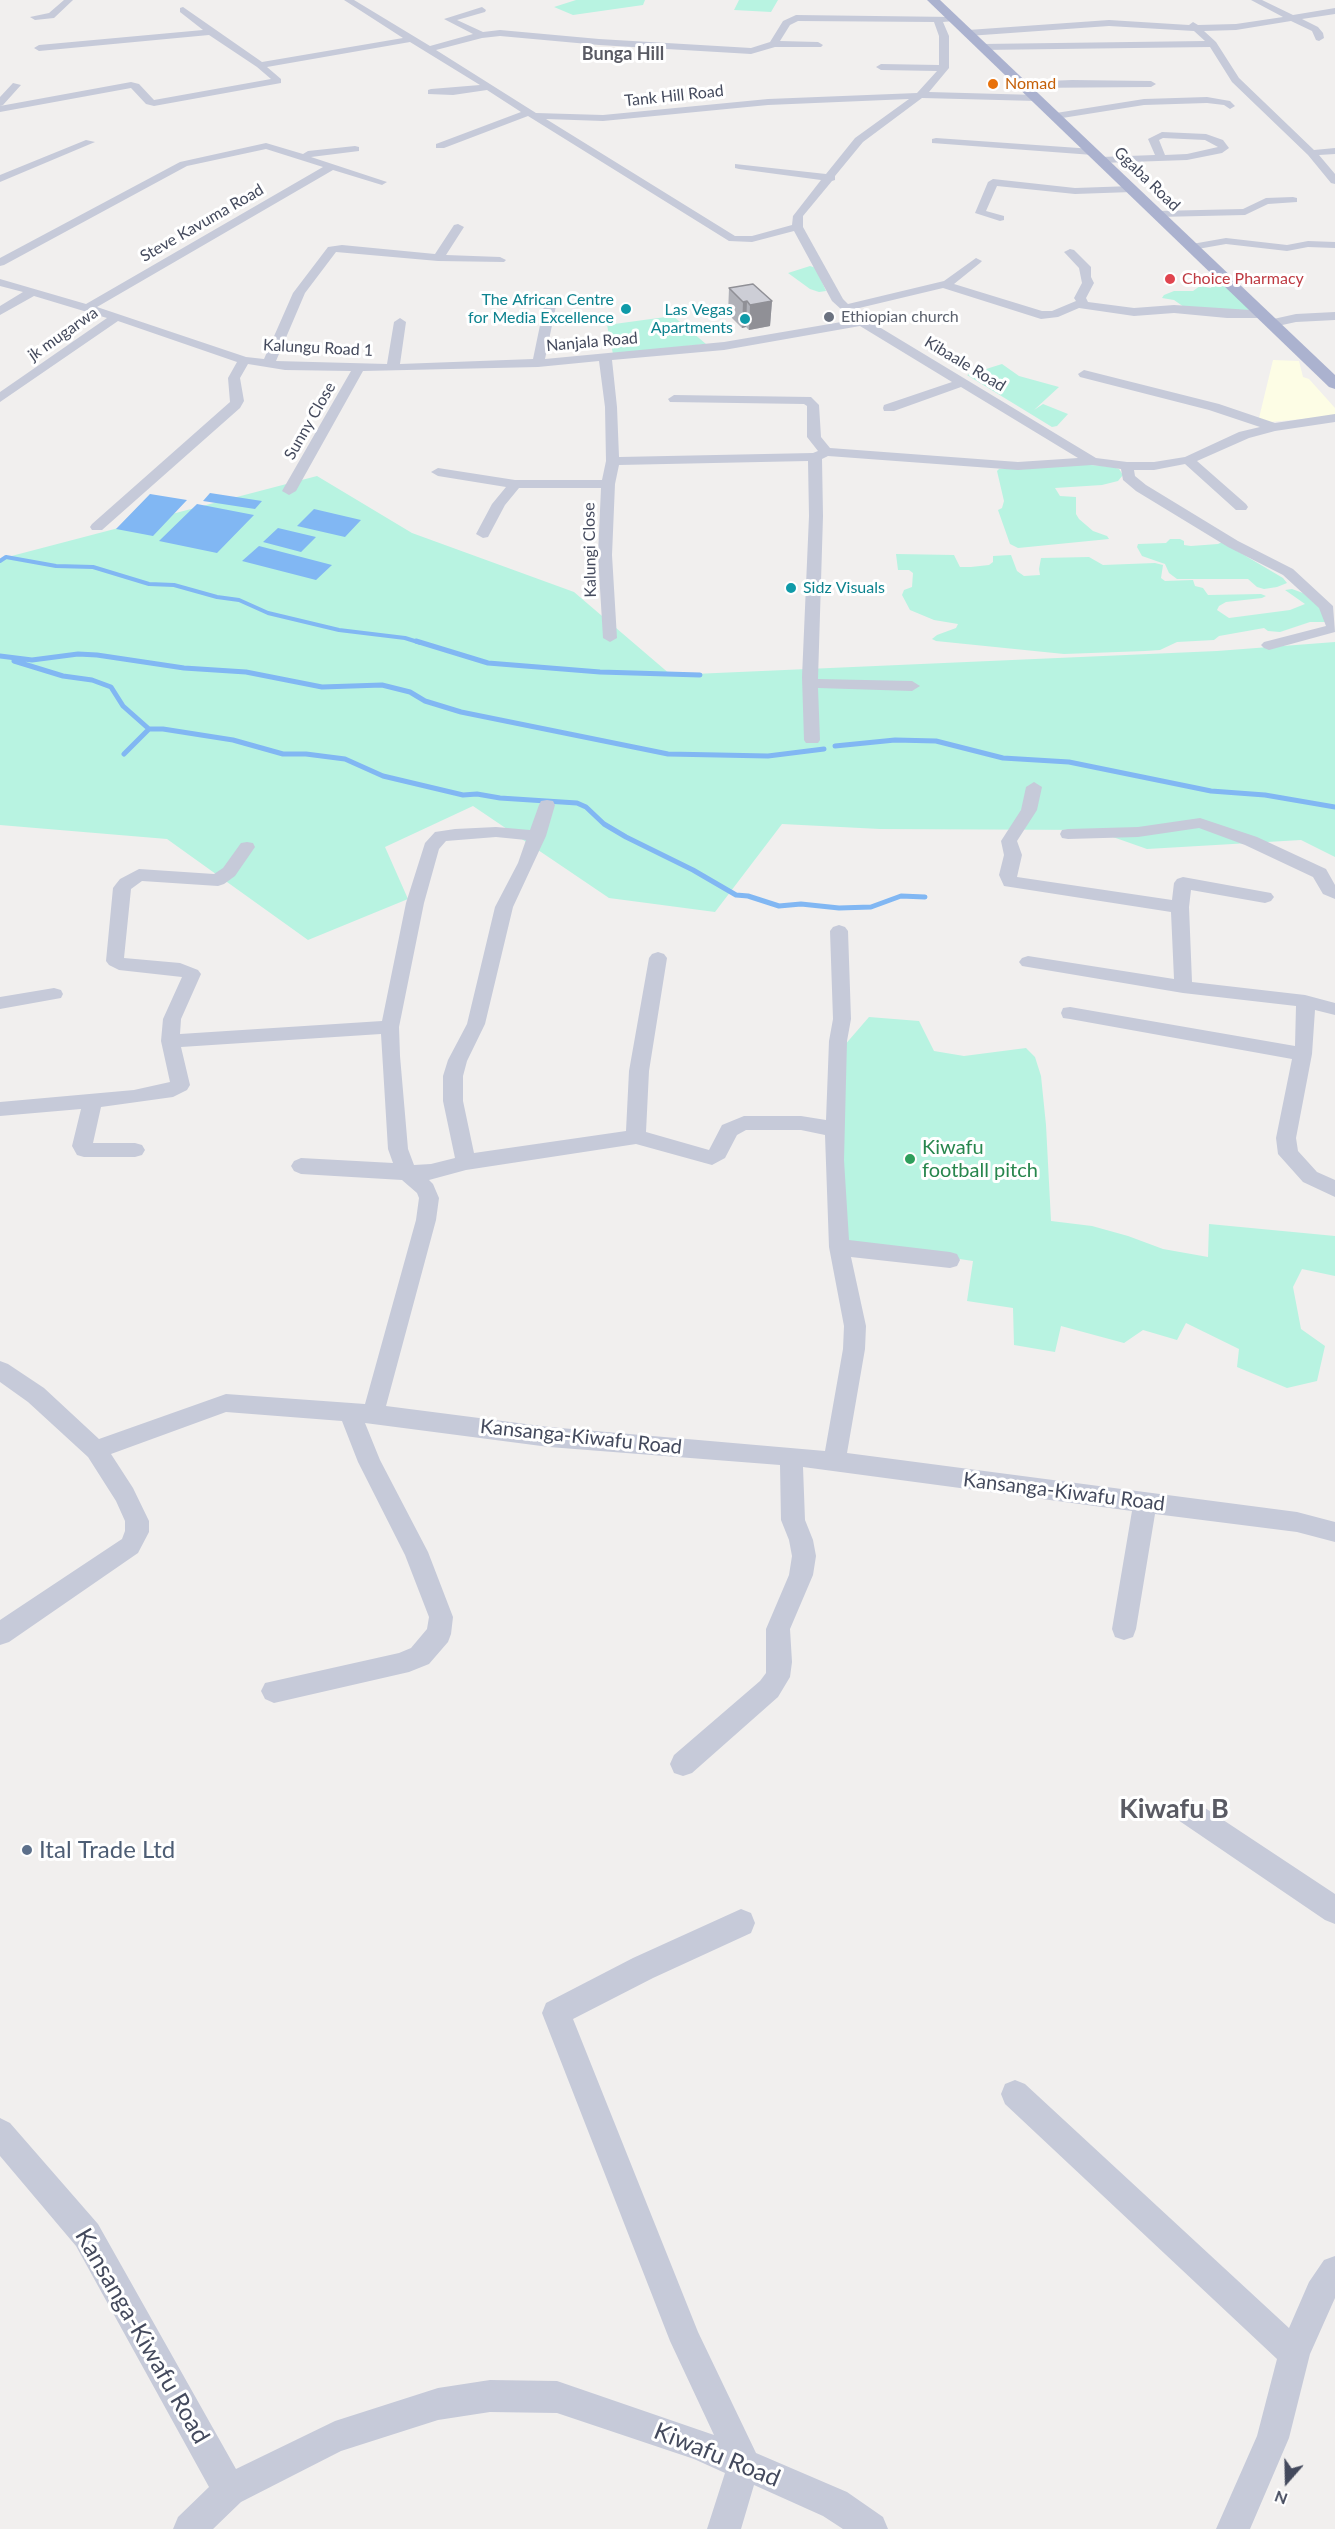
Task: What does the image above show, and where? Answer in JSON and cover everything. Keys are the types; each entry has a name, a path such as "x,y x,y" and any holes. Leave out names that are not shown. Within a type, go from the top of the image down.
{"main road":[{"name":"Ggaba Road","path":"933,0 1335,384"}],"street":[{"path":"35,17 51,16 69,0"},
{"path":"348,0 733,239 752,239 797,227 798,216 864,135 919,96 933,83 944,68 944,36 937,19"},
{"path":"1255,0 1290,19 1315,29 1320,35 1319,38"},
{"path":"0,109 131,85 136,86 149,102 154,103 276,83 278,80 260,64 211,32 183,10"},
{"path":"482,10 448,19 482,35"},
{"path":"968,33 1109,23 1197,28 1236,27 1335,11"},
{"path":"1184,16 1213,44 1235,80 1312,153 1335,181"},
{"path":"774,44 783,28 796,18 954,19"},
{"path":"39,48 211,32"},
{"path":"428,49 482,35 500,33 751,51 762,50 774,44 818,45"},
{"path":"260,64 411,39"},
{"path":"982,47 1213,44"},
{"path":"881,67 944,68"},
{"path":"1023,85 1152,80 1156,102"},
{"path":"0,103 16,85"},
{"path":"430,92 453,92 489,87"},
{"name":"Tank Hill Road","path":"530,115 575,118 634,117 768,102 919,96 1037,98"},
{"path":"1056,116 1133,103 1207,100 1227,103 1230,106"},
{"path":"440,146 530,115"},
{"path":"936,141 1097,156 1161,157 1187,157 1218,152 1224,148 1215,140 1206,137 1162,135 1153,139 1161,157"},
{"path":"0,179 90,142"},
{"path":"0,263 184,164 266,146 382,182"},
{"path":"299,155 355,149"},
{"path":"1312,153 1335,151"},
{"name":"Steve Kavuma Road","path":"86,309 333,166"},
{"path":"739,166 831,178"},
{"path":"1000,218 980,213 993,182 1075,191 1132,189"},
{"path":"1158,214 1245,212 1266,201 1293,201"},
{"path":"438,258 458,227"},
{"name":"Kibaale Road","path":"797,227 831,292 862,321 1092,461 1127,466 1154,466 1188,460 1244,435 1274,427 1335,418"},
{"path":"1192,248 1226,242 1279,248 1308,244 1335,245"},
{"path":"268,364 299,293 332,249 342,248 438,258 500,260"},
{"path":"1070,252 1085,267 1085,277 1088,283 1077,305"},
{"path":"947,284 976,261"},
{"name":"Kalungu Road 1","path":"0,282 30,293 116,317 244,360 268,364 393,368 538,363"},
{"path":"846,308 932,285 947,284 1041,315 1054,314 1077,305 1134,312 1174,309 1268,318 1335,316"},
{"path":"0,311 30,293"},
{"path":"538,363 550,306"},
{"name":"jk mugarwa","path":"0,398 116,317"},
{"name":"Nanjala Road","path":"538,363 758,342 862,321"},
{"path":"393,368 400,322"},
{"name":"Kalungi Close","path":"605,357 611,407 612,461 608,484 605,555 610,638"},
{"path":"97,527 235,405 238,401 234,378 244,360"},
{"name":"Sunny Close","path":"289,491 359,368"},
{"path":"1084,374 1214,407 1274,427"},
{"path":"889,408 964,382"},
{"path":"674,399 807,400 813,405 814,437 821,454 816,516 811,683 812,740"},
{"path":"612,461 821,454 1018,466 1092,461"},
{"path":"1188,460 1241,507"},
{"path":"1127,466 1128,477 1141,488 1233,544 1288,572 1326,606 1334,625 1331,629 1269,645"},
{"path":"438,472 514,484 608,484"},
{"path":"483,534 499,504 514,484"},
{"path":"811,683 912,686"},
{"path":"1034,788 1029,810 1009,841 1013,855 1008,875 1010,882 1180,907"},
{"path":"466,1162 453,1101 453,1076 458,1060 476,1024 504,907 528,863 547,805"},
{"path":"1068,834 1138,832 1200,823 1251,841 1320,873 1329,890 1335,893"},
{"path":"274,1691 400,1664 420,1656 439,1634 441,1617 416,1552 369,1462 362,1414 426,1220 429,1198 426,1189 407,1173 398,1149 391,1076 390,1027 415,903 431,847 441,836 455,834 496,832 538,836"},
{"path":"0,1109 92,1102 177,1088 180,1082 170,1041 172,1019 192,974 180,969 119,964 115,961 122,888 139,875 218,880 228,872 247,847"},
{"path":"1183,987 1180,907 1183,883 1265,897"},
{"path":"834,1463 854,1350 855,1326 839,1247 834,1129 838,1041 842,1019 839,931"},
{"path":"636,1137 639,1071 658,958"},
{"path":"1028,962 1183,987 1305,1001 1335,1010"},
{"path":"0,1003 54,994"},
{"path":"1305,1001 1303,1054 1286,1138 1288,1154 1310,1177 1335,1189"},
{"path":"1070,1013 1303,1054"},
{"path":"170,1041 390,1027"},
{"path":"92,1102 82,1146 84,1150 135,1150"},
{"path":"301,1166 407,1173 431,1172 466,1162 636,1137 706,1158 718,1153 729,1130 744,1123 801,1123 834,1129"},
{"path":"839,1247 950,1260"},
{"path":"0,1370 36,1395 96,1450 125,1495 137,1521 137,1532 130,1546 0,1634"},
{"name":"Kansanga-Kiwafu Road","path":"96,1450 225,1403 362,1414 549,1437 791,1456 1297,1522 1335,1532"},
{"path":"683,1764 769,1689 778,1677 780,1662 778,1629 801,1575 804,1556 793,1520 791,1456"},
{"path":"1124,1629 1145,1502"},
{"path":"1187,1811 1335,1910"},
{"path":"724,2529 744,2464 686,2342 556,2013 643,1968 741,1923"},
{"path":"1015,2094 1294,2354"},
{"name":"Kansanga-Kiwafu Road","path":"0,2133 87,2235 229,2490"},
{"path":"1233,2529 1273,2438 1294,2354 1320,2293 1335,2271"},
{"name":"Kiwafu Road","path":"190,2529 229,2490 335,2437 438,2404 490,2396 557,2397 698,2444 835,2504 871,2529"}],"shaded area":[{"path":"1273,360 1299,361 1303,377 1309,379 1335,408 1335,416 1270,422 1259,418"}],"green space":[{"path":"576,0 645,0 643,5 573,15 554,7"},
{"path":"739,0 778,0 771,12 734,10"},
{"path":"810,266 816,268 826,291 819,292 810,289 788,273"},
{"path":"1212,285 1229,285 1257,311 1184,307 1174,300 1162,298 1174,291 1193,291 1200,286 1211,288"},
{"path":"673,316 706,344 613,354 607,325"},
{"path":"1002,364 1019,376 1059,387 1034,410 1043,404 1068,414 1057,426 1052,427 967,375"},
{"path":"1080,464 1113,467 1119,469 1123,475 1118,481 1102,485 1055,488 1060,496 1076,497 1076,514 1079,519 1093,531 1109,539 1018,548 1010,544 998,510 1002,508 1004,501 997,471 999,469"},
{"path":"317,476 412,533 574,592 671,675 1217,651 1335,642 1335,857 1301,840 1147,849 1093,830 880,829 782,824 715,912 609,898 473,806 385,847 408,899 308,940 167,839 0,825 0,559"},
{"path":"1170,539 1180,539 1184,541 1184,545 1191,546 1222,542 1283,578 1287,583 1264,589 1257,587 1248,579 1177,579 1169,573 1165,564 1142,556 1137,547 1138,544 1166,543"},
{"path":"896,554 954,555 960,567 989,565 993,562 993,556 1011,555 1017,571 1024,576 1040,575 1041,558 1089,557 1103,565 1155,563 1163,565 1161,578 1165,581 1193,580 1195,586 1203,588 1208,595 1261,594 1266,596 1226,602 1219,606 1217,610 1229,618 1290,610 1305,604 1285,590 1292,589 1303,593 1323,610 1327,622 1310,622 1280,632 1268,631 1264,628 1219,636 1214,640 1177,642 1160,650 1145,651 1064,654 936,641 932,639 956,628 958,624 934,620 910,610 902,595 904,590 912,587 913,573 909,570 898,570"},
{"path":"869,1017 919,1021 934,1051 964,1056 1026,1048 1035,1057 1041,1076 1046,1125 1051,1221 1092,1226 1163,1249 1208,1257 1209,1224 1335,1236 1335,1276 1302,1269 1293,1287 1301,1329 1325,1346 1317,1381 1287,1388 1237,1367 1239,1349 1186,1323 1177,1340 1143,1330 1124,1343 1061,1326 1055,1352 1014,1345 1013,1308 967,1301 973,1261 845,1242 837,1054"}],"water":[{"path":"210,493 262,501 255,509 203,501"},
{"path":"150,494 187,500 153,536 116,529"},
{"path":"197,504 254,515 217,553 159,541"},
{"path":"314,509 361,520 345,537 297,526"},
{"path":"278,528 316,537 301,552 263,542"},
{"path":"259,546 332,565 316,580 242,561"}],"building":[{"path":"753,284 772,301 750,305 747,301 743,302 729,288"}],"waterway":[{"path":"0,561 6,557 56,566 93,567 149,584 174,585 217,597 239,600 268,613 339,630 405,638 421,643"},
{"path":"416,641 488,663 600,672 700,675"},
{"path":"0,656 32,660 78,654 97,655 184,668 246,672 322,687 382,685 410,692 425,701 461,712 668,754 768,756 824,749"},
{"path":"14,661 63,676 92,680 111,687 123,706 149,729"},
{"path":"124,754 149,729"},
{"path":"149,729 163,729 233,740 283,754 306,754 345,759 383,776 463,795 477,794 500,798 577,803 586,807 604,824 626,837 693,870 736,895 748,896 779,906 801,904 839,908 871,907 901,896 925,897"},
{"path":"835,746 895,740 936,741 1003,758 1069,762 1211,791 1265,795 1335,807"}],"place":[{"name":"Nomad","path":"993,84"},
{"name":"Choice Pharmacy","path":"1170,279"},
{"name":"The African Centre for Media Excellence","path":"626,309"},
{"name":"Ethiopian church","path":"829,317"},
{"name":"Las Vegas Apartments","path":"745,319"},
{"name":"Sidz Visuals","path":"791,588"},
{"name":"Kiwafu football pitch","path":"910,1159"},
{"name":"Ital Trade Ltd","path":"27,1850"}],"district":[{"name":"Bunga Hill","path":"623,54"},
{"name":"Kiwafu B","path":"1174,1809"}]}
